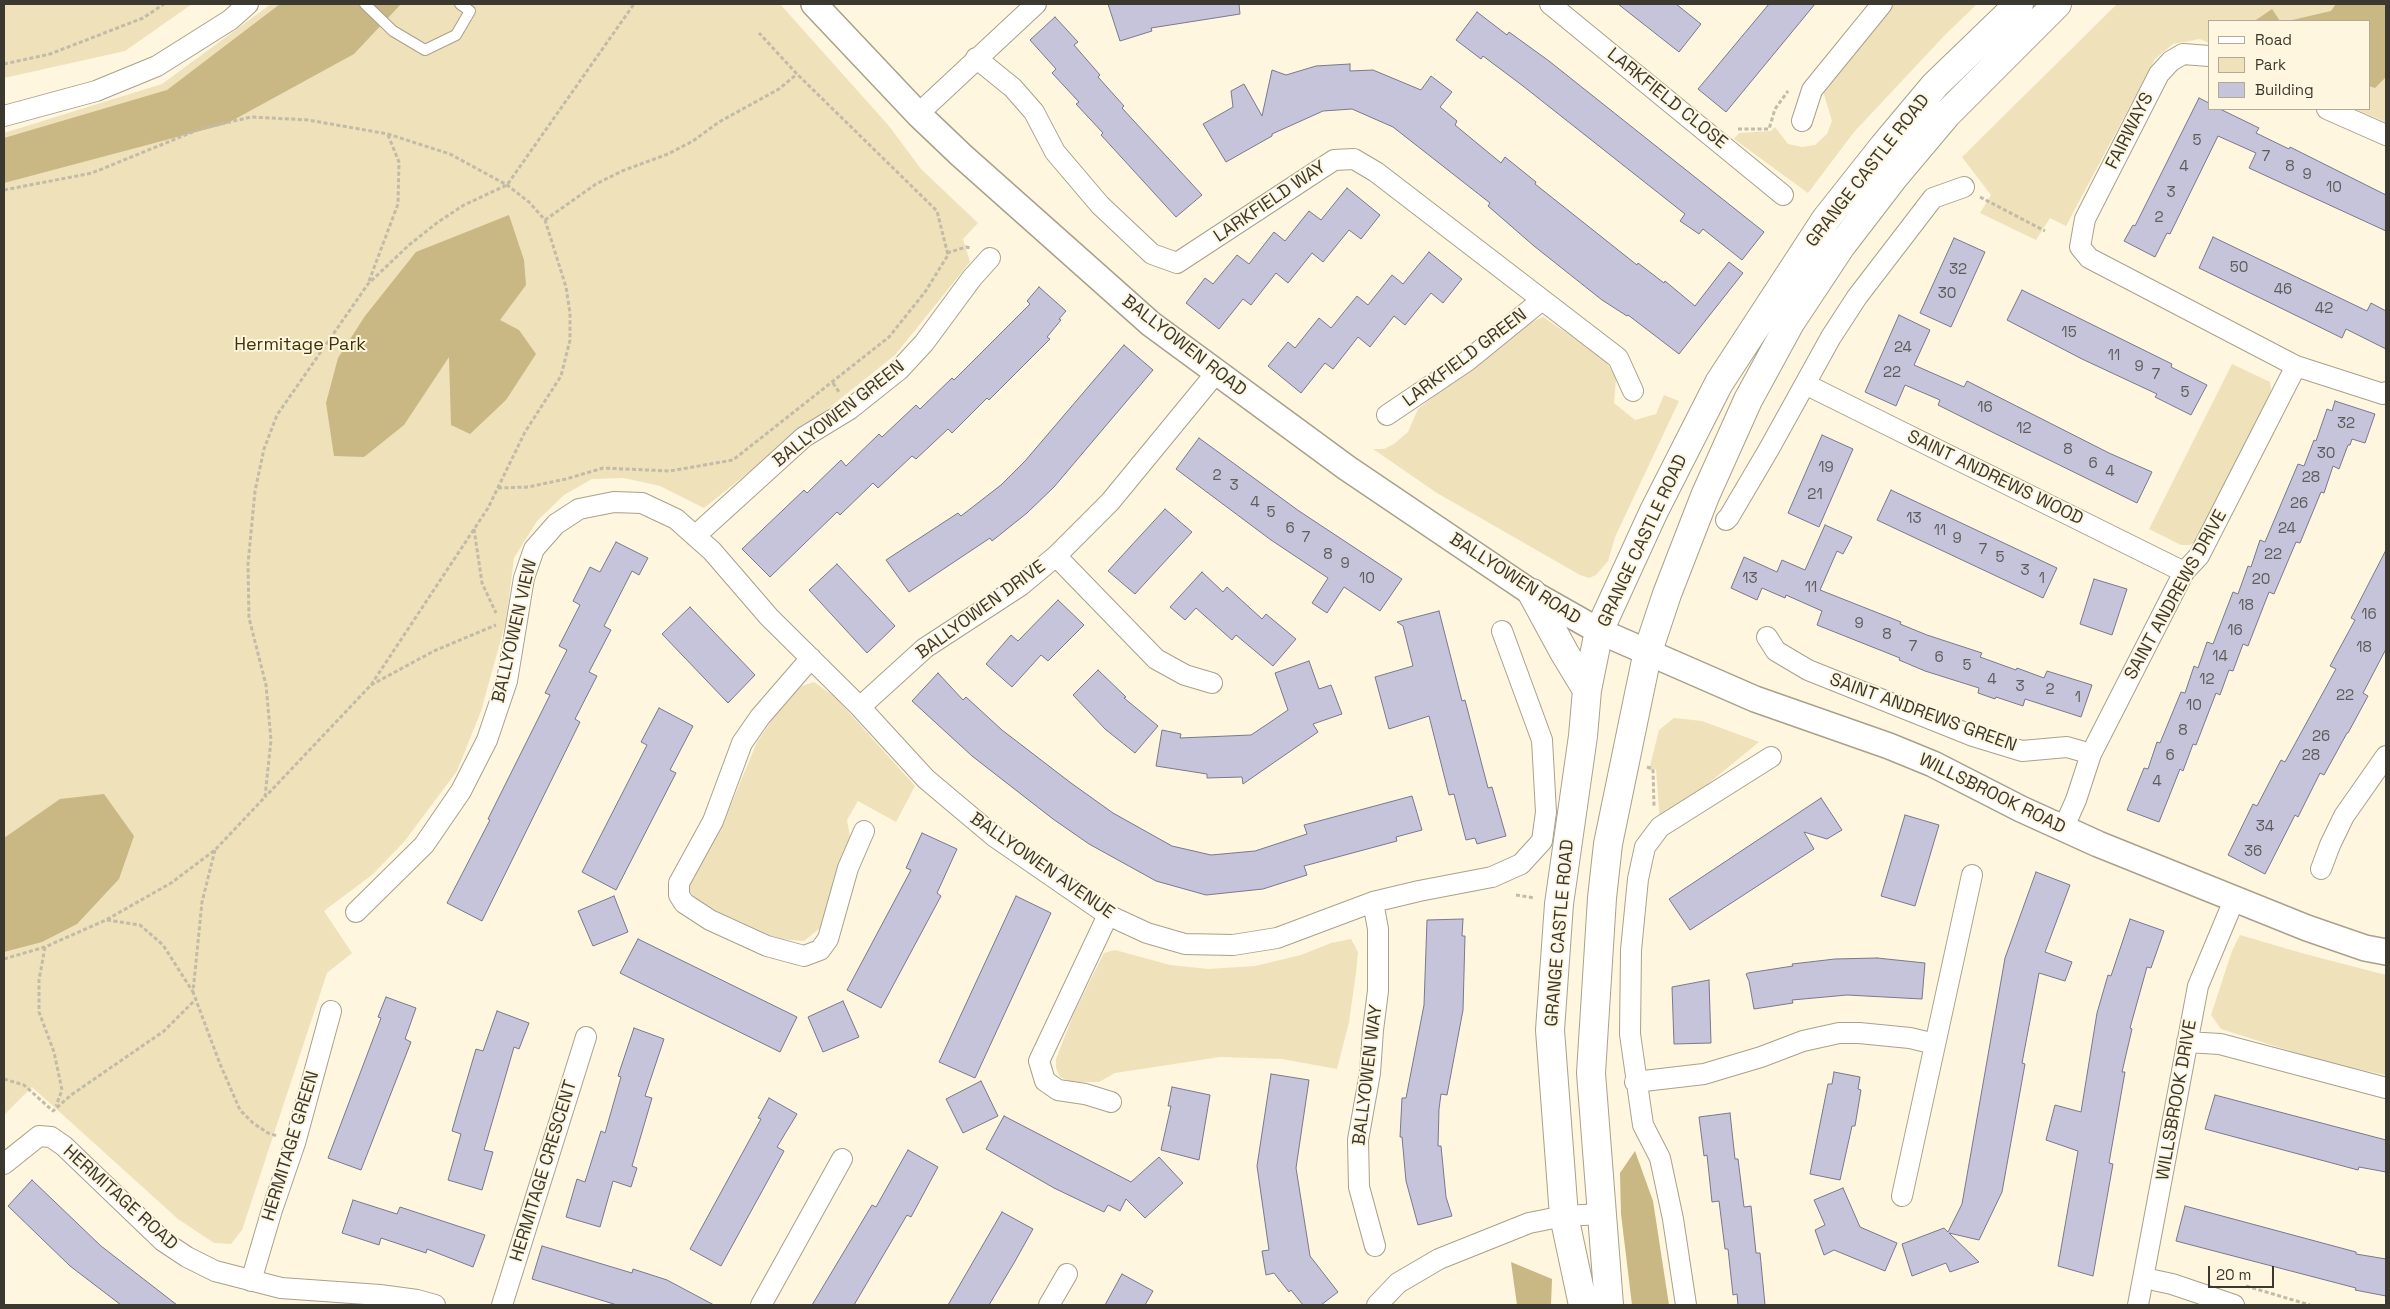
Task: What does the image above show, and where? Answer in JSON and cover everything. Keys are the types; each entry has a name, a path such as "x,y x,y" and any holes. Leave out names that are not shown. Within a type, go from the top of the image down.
{"main road":[{"name":"GRANGE CASTLE ROAD","path":"1583,1305 1564,1216 1550,1030 1559,904 1583,736 1587,690 1599,631 1650,519 1719,383 1826,219 1883,146 1936,85 2019,4"},
{"name":"GRANGE CASTLE ROAD","path":"1608,1305 1591,1073 1602,898 1608,844 1640,688 1648,652 1667,594 1709,488 1748,400 1790,323 1841,246 1946,114 2057,4"},
{"path":"1532,593 1587,690"}],"street":[{"path":"4,116 96,90 156,66 230,20 248,4"},
{"name":"BALLYOWEN ROAD","path":"814,4 918,114 1065,249 1151,324 1346,468 1532,593 1599,631"},
{"path":"918,114 1036,4"},
{"name":"LARKFIELD CLOSE","path":"1550,4 1784,195"},
{"path":"1802,121 1812,90 1882,4"},
{"name":"FAIRWAYS","path":"2208,56 2182,54 2171,61 2159,74 2085,219 2080,247 2090,258 2296,366"},
{"name":"LARKFIELD WAY","path":"976,58 1013,88 1034,112 1055,152 1100,205 1152,254 1177,263 1334,160 1354,160 1376,172 1618,358 1632,391"},
{"path":"2328,110 2386,135"},
{"path":"1726,520 1769,449 1831,336 1857,297 1933,198 1972,192"},
{"name":"BALLYOWEN GREEN","path":"695,536 804,437 850,409 900,370 924,343 972,278 990,258"},
{"name":"LARKFIELD GREEN","path":"1387,415 1467,361 1542,300"},
{"path":"2296,366 2383,394 2386,392"},
{"name":"SAINT ANDREWS DRIVE","path":"2063,829 2076,800 2091,754 2184,572 2199,556 2296,366"},
{"name":"BALLYOWEN DRIVE","path":"860,707 925,648 1020,586 1056,556 1110,502 1216,373"},
{"name":"SAINT ANDREWS WOOD","path":"1805,384 2184,572"},
{"name":"BALLYOWEN VIEW","path":"356,912 424,845 461,791 487,740 507,681 524,578 534,549 556,524 579,509 614,502 642,503 676,518 695,536"},
{"name":"BALLYOWEN AVENUE","path":"695,536 712,551 769,617 860,707 934,786 995,837 1108,915 1148,933 1185,944 1233,944 1277,938 1372,902 1492,876 1521,864 1542,840 1546,812 1542,740 1502,631"},
{"path":"1056,556 1156,659 1185,675 1212,683"},
{"name":"WILLSBROOK ROAD","path":"1599,631 1755,699 1889,746 1934,764 2063,829 2234,900 2365,948 2386,952"},
{"name":"SAINT ANDREWS GREEN","path":"1767,637 1776,652 1808,670 1973,736 2022,751 2067,746 2091,754"},
{"path":"811,658 760,717 742,743 713,821 679,883 679,895 684,904 710,920 767,946 804,956 820,950 828,939 848,868 864,831"},
{"path":"1640,688 1657,676 1824,741 1934,764"},
{"path":"2321,869 2344,816 2386,756"},
{"path":"1686,1305 1673,1219 1660,1158 1643,1125 1635,1082 1630,1034 1629,999 1638,879 1645,847 1660,827 1771,757"},
{"path":"1902,1196 1972,875"},
{"name":"WILLSBROOK DRIVE","path":"2138,1305 2198,986 2234,900"},
{"name":"BALLYOWEN WAY","path":"1372,902 1378,929 1378,990 1370,1073 1358,1140 1359,1187 1375,1246"},
{"path":"1108,915 1039,1061 1045,1082 1058,1090 1085,1094 1112,1102"},
{"name":"HERMITAGE GREEN","path":"252,1281 272,1210 295,1143 331,1010"},
{"path":"1635,1082 1704,1074 1761,1057 1791,1045 1839,1033 1884,1035 1935,1044"},
{"name":"HERMITAGE CRESCENT","path":"502,1305 586,1037"},
{"path":"2186,1042 2220,1044 2386,1088"},
{"name":"HERMITAGE ROAD","path":"4,1164 39,1136 51,1137 64,1146 163,1241 187,1257 215,1271 282,1288 390,1296 435,1305"},
{"path":"761,1305 842,1159"},
{"path":"1377,1305 1398,1284 1439,1260 1529,1223 1564,1216 1602,1214"},
{"path":"1049,1305 1067,1274"},
{"path":"2144,1278 2172,1284 2234,1305"}],"lane":[{"path":"365,4 393,31 425,50 456,35 470,11 460,4"}],"path":[{"path":"4,64 50,54 69,47 143,18 164,4"},
{"path":"368,284 409,245 438,222 464,205 507,185 634,4"},
{"path":"498,488 528,488 603,468 670,471 733,460 889,337 925,292 948,255 936,211 797,74 759,33"},
{"path":"545,220 596,184 622,171 668,154 693,141 719,122 780,89 797,74"},
{"path":"1732,125 1739,130 1769,129 1775,109 1792,87"},
{"path":"4,190 92,173 200,129 251,117 308,120 388,134 450,154 507,185 529,202 545,220 566,287 570,313 570,340 561,376 525,432 498,488 474,529 371,686 216,850 171,883 106,920 44,946 4,959"},
{"path":"265,797 271,740 266,685 249,618 248,564 255,491 264,449 277,415 331,340 368,284 398,204 399,162 388,134"},
{"path":"1972,192 2045,231"},
{"path":"474,529 482,583 496,615 501,618"},
{"path":"371,686 434,651 497,625"},
{"path":"1641,770 1647,767 1653,769 1654,808"},
{"path":"193,992 202,902 216,850"},
{"path":"1516,895 1539,899"},
{"path":"106,920 140,925 163,945 193,992 220,1064 240,1110 253,1123 278,1137"},
{"path":"44,946 39,980 39,1012 54,1052 62,1090 56,1108"},
{"path":"4,1079 24,1086 53,1111 164,1031 195,1000"},
{"path":"2237,1284 2310,1305"}],"green space":[{"path":"4,4 192,4 125,51 4,78"},
{"name":"Hermitage Park","path":"271,4 780,4 889,126 921,169 978,223 963,239 970,262 895,355 704,508 660,486 624,478 592,479 564,495 537,521 514,558 506,621 481,711 457,771 404,842 373,874 324,911 352,953 327,973 242,1230 231,1244 214,1243 178,1219 32,1087 4,1115 4,133 162,84"},
{"path":"1890,4 1977,4 1945,35 1854,132 1808,193 1734,139 1739,133 1771,131 1775,127 1788,144 1802,147 1815,145 1827,134 1832,121 1823,91"},
{"path":"2117,4 2386,4 2386,122 2356,110 2370,110 2370,20 2208,20 2208,43 2200,39 2173,44 2155,59 2066,226 2050,218 2036,240 1980,213 1991,195 1962,157"},
{"path":"1543,317 1604,358 1616,378 1614,403 1635,420 1656,414 1664,395 1679,401 1615,537 1608,561 1596,575 1589,578 1580,575 1437,493 1373,449 1384,449 1394,444 1408,432 1418,409 1494,348 1529,323"},
{"path":"2232,364 2270,382 2271,391 2198,540 2190,545 2181,545 2149,529"},
{"path":"814,682 835,697 915,786 896,822 858,801 847,820 850,837 820,928 804,941 779,939 717,911 694,897 688,888 723,824 757,742 793,689"},
{"path":"1674,718 1702,721 1759,742 1660,823 1656,769 1649,770 1659,730"},
{"path":"2240,935 2386,975 2386,1075 2325,1062 2221,1029 2211,1015 2232,951"},
{"path":"1351,939 1358,952 1356,973 1349,1022 1337,1069 1282,1059 1220,1057 1115,1073 1099,1082 1071,1082 1060,1077 1056,1068 1056,1059 1074,1013 1104,953 1115,950 1170,965 1208,969 1255,966 1301,955 1331,943"}],"shaded area":[{"path":"280,4 401,4 354,54 226,124 4,183 4,138 167,90"},
{"path":"2336,4 2386,4 2386,77 2375,88 2370,86 2370,20 2292,20 2331,11"},
{"path":"2272,9 2279,20 2256,20"},
{"path":"509,215 524,260 526,285 500,320 519,330 536,354 506,400 470,434 451,425 449,357 404,425 364,457 334,456 326,403 338,358 365,316 416,252"},
{"path":"104,794 134,836 119,879 77,924 42,942 4,952 4,838 60,799"},
{"path":"1635,1151 1653,1201 1669,1305 1632,1305 1621,1214 1620,1173"},
{"path":"1511,1262 1552,1279 1551,1305 1517,1305"}],"building":[{"path":"1108,4 1239,4 1240,14 1151,28 1152,31 1120,41"},
{"path":"1618,4 1676,4 1701,24 1679,52"},
{"path":"1769,4 1815,4 1726,112 1698,89"},
{"path":"1477,12 1507,35 1509,32 1549,61 1764,232 1742,260 1703,229 1699,234 1680,221 1685,214 1523,86 1483,56 1481,59 1456,40"},
{"path":"1055,17 1078,42 1074,45 1100,75 1098,77 1124,106 1122,108 1202,195 1176,217 1101,135 1103,133 1076,104 1079,102 1052,73 1056,69 1030,40"},
{"path":"1350,64 1350,71 1373,70 1421,90 1431,76 1452,92 1440,107 1457,121 1455,125 1501,163 1505,157 1536,182 1535,184 1637,265 1638,263 1664,283 1665,281 1695,306 1729,262 1743,273 1679,354 1628,315 1602,300 1534,246 1488,206 1490,203 1393,127 1352,109 1323,111 1272,134 1272,136 1226,162 1203,124 1233,107 1231,91 1244,84 1262,116 1272,70 1286,75 1316,66"},
{"path":"2199,98 2208,102 2208,110 2222,110 2259,128 2256,133 2289,149 2290,147 2386,195 2386,231 2249,168 2256,153 2218,136 2170,234 2167,233 2155,257 2124,241 2133,225 2135,226"},
{"path":"1347,188 1380,215 1361,239 1349,230 1323,262 1312,253 1288,283 1276,273 1251,305 1243,299 1219,329 1186,303 1205,278 1213,284 1237,255 1249,264 1274,232 1285,241 1309,211 1321,220"},
{"path":"2213,237 2367,311 2371,303 2386,311 2386,349 2346,329 2342,338 2199,268"},
{"path":"1954,238 1985,252 1951,327 1920,313"},
{"path":"1429,252 1462,279 1443,303 1431,293 1405,325 1394,316 1370,347 1358,337 1333,369 1325,363 1301,393 1268,366 1288,342 1295,348 1319,318 1331,328 1357,296 1368,305 1392,275 1403,284"},
{"path":"1039,287 1066,311 1047,337 1050,339 989,400 987,398 952,433 948,429 916,459 912,456 878,488 873,483 840,515 837,512 770,577 742,549 804,490 807,493 841,460 846,466 879,434 882,437 916,405 920,409 952,378 954,380 1030,304 1027,301"},
{"path":"2022,290 2172,364 2171,367 2207,385 2191,415 2155,397 2157,394 2082,359 2007,320"},
{"path":"1899,315 1930,330 1914,365 1964,387 1967,381 2109,453 2152,472 2137,503 1938,405 1940,400 1905,385 1896,406 1865,392"},
{"path":"1124,345 1153,370 1054,487 1027,513 992,541 990,538 909,592 886,560 958,513 961,516 1001,485 1025,461"},
{"path":"2335,401 2375,414 2365,443 2352,439 2339,469 2333,466 2324,493 2321,492 2300,543 2296,542 2274,594 2269,592 2248,646 2243,644 2233,671 2229,670 2220,695 2216,693 2196,745 2193,744 2183,771 2180,769 2159,822 2127,810 2144,768 2148,769 2157,742 2160,743 2181,692 2185,693 2194,666 2198,668 2207,642 2213,644 2233,592 2238,594 2248,566 2251,567 2260,540 2265,542 2298,464 2304,466 2314,440 2316,441 2327,409 2332,411"},
{"path":"1822,435 1853,449 1819,527 1788,513"},
{"path":"1199,438 1299,511 1402,579 1380,611 1344,587 1327,613 1312,603 1328,578 1271,540 1176,469"},
{"path":"1891,490 2057,568 2043,598 1877,520"},
{"path":"1165,509 1192,532 1135,594 1108,571"},
{"path":"1825,525 1852,537 1843,554 1837,551 1820,590 1901,622 1900,624 1927,635 1982,653 1980,657 2016,670 2017,668 2044,678 2047,671 2092,685 2081,717 2025,699 2023,706 1978,693 1979,688 1925,671 1899,660 1900,658 1817,625 1822,611 1786,595 1785,598 1762,588 1757,600 1731,588 1744,557 1777,572 1782,560 1805,570"},
{"path":"616,542 648,558 639,575 632,571 604,626 611,630 589,672 597,676 575,719 580,722 482,921 447,903 490,820 488,819 550,695 545,693 567,650 559,646 580,605 573,601 590,567 600,572"},
{"path":"2386,550 2386,649 2363,693 2368,696 2324,775 2320,773 2298,817 2295,815 2265,874 2228,855 2253,804 2257,806 2281,760 2285,762 2336,669 2330,666 2355,620 2351,618"},
{"path":"837,564 895,626 867,653 809,590"},
{"path":"1202,572 1223,592 1227,587 1262,619 1266,614 1296,639 1273,666 1236,635 1232,640 1196,608 1185,620 1170,607"},
{"path":"2094,579 2127,589 2112,635 2080,624"},
{"path":"1058,600 1084,625 1048,661 1041,655 1012,687 986,664 1011,635 1018,641"},
{"path":"690,607 755,675 728,703 662,634"},
{"path":"1439,611 1462,701 1465,700 1488,788 1492,787 1506,836 1477,844 1475,838 1466,840 1454,794 1449,795 1429,716 1389,729 1375,677 1413,666 1403,626 1397,622"},
{"path":"1309,661 1319,689 1331,685 1342,714 1313,724 1318,732 1243,784 1242,777 1207,778 1207,774 1156,766 1162,730 1181,734 1180,738 1251,735 1288,710 1275,673"},
{"path":"1098,670 1126,697 1124,698 1158,726 1135,753 1105,729 1073,695"},
{"path":"938,673 963,700 966,697 1002,730 1071,783 1113,813 1172,846 1211,855 1255,851 1307,834 1304,825 1412,796 1422,830 1396,837 1397,841 1304,866 1307,875 1263,889 1206,895 1156,881 1089,844 1053,819 972,756 912,701"},
{"path":"659,708 693,726 670,770 676,773 616,890 582,872 647,745 641,742"},
{"path":"1821,798 1842,830 1827,839 1804,832 1814,849 1690,930 1669,899"},
{"path":"1905,815 1939,825 1915,906 1881,896"},
{"path":"922,833 957,849 937,893 941,896 881,1008 847,990 911,870 906,868"},
{"path":"2036,872 2070,885 2045,952 2072,962 2065,981 2039,973 2022,1063 2025,1064 2002,1192 1979,1240 1949,1233 1979,1262 1950,1272 1946,1263 1912,1276 1902,1244 1944,1228 1948,1232 1962,1204 2005,958"},
{"path":"614,896 628,932 593,946 578,911"},
{"path":"1016,896 1051,913 975,1078 939,1062"},
{"path":"1463,919 1462,936 1465,936 1463,1010 1447,1095 1441,1094 1439,1109 1438,1146 1441,1146 1446,1197 1452,1216 1418,1225 1406,1181 1402,1137 1400,1137 1402,1098 1406,1098 1424,1005 1427,920"},
{"path":"2130,919 2164,931 2151,968 2147,967 2130,1028 2132,1029 2122,1072 2125,1072 2109,1163 2113,1164 2093,1276 2058,1266 2078,1151 2046,1140 2055,1105 2081,1112 2097,1013 2108,975 2111,976"},
{"path":"638,939 797,1017 780,1052 620,973"},
{"path":"1877,958 1925,963 1922,999 1847,995 1792,1000 1793,1003 1754,1009 1746,974 1748,973 1793,966 1792,964 1835,959"},
{"path":"1709,980 1711,1043 1674,1044 1672,987"},
{"path":"386,997 416,1008 405,1039 411,1042 361,1170 328,1158 381,1018 378,1017"},
{"path":"843,1001 859,1037 823,1052 808,1017"},
{"path":"497,1011 529,1023 519,1049 514,1047 484,1150 493,1152 482,1190 448,1180 461,1134 452,1131 476,1049 483,1051"},
{"path":"634,1028 664,1039 645,1096 652,1098 632,1166 637,1168 631,1187 613,1181 600,1227 566,1217 577,1179 585,1182 601,1131 605,1133 621,1077 618,1076"},
{"path":"1834,1072 1860,1077 1858,1089 1861,1090 1855,1126 1852,1126 1840,1180 1810,1174 1828,1084 1832,1084"},
{"path":"1271,1074 1309,1080 1296,1168 1310,1256 1338,1292 1321,1305 1303,1305 1291,1290 1289,1292 1274,1273 1266,1275 1262,1251 1269,1250 1257,1166"},
{"path":"981,1081 998,1116 963,1133 946,1099"},
{"path":"1172,1087 1210,1095 1199,1160 1161,1150 1171,1106 1168,1106"},
{"path":"2215,1095 2386,1140 2386,1172 2359,1167 2358,1170 2205,1129"},
{"path":"769,1098 797,1114 777,1147 784,1151 721,1266 690,1249 761,1119 758,1118"},
{"path":"1730,1113 1735,1159 1738,1159 1744,1207 1751,1206 1756,1253 1760,1253 1765,1305 1738,1305 1737,1294 1733,1295 1728,1249 1725,1249 1719,1201 1712,1202 1707,1155 1704,1156 1699,1117"},
{"path":"1004,1116 1131,1182 1159,1157 1183,1183 1145,1218 1126,1199 1120,1211 1108,1205 1104,1212 1054,1188 986,1149"},
{"path":"908,1150 938,1167 911,1217 907,1215 854,1305 812,1305 872,1205 876,1207"},
{"path":"32,1180 101,1246 177,1305 121,1305 70,1266 8,1206"},
{"path":"1843,1188 1860,1227 1897,1243 1885,1271 1834,1250 1824,1255 1815,1230 1825,1225 1814,1200"},
{"path":"353,1200 397,1214 400,1207 485,1235 473,1267 427,1249 426,1253 381,1238 379,1245 342,1233"},
{"path":"2185,1206 2356,1252 2356,1254 2386,1259 2386,1296 2355,1290 2356,1288 2176,1241"},
{"path":"1002,1212 1033,1229 1014,1263 989,1305 948,1305"},
{"path":"542,1246 632,1273 633,1269 667,1280 714,1305 617,1305 532,1279"},
{"path":"1122,1274 1153,1291 1145,1305 1105,1305"}]}
